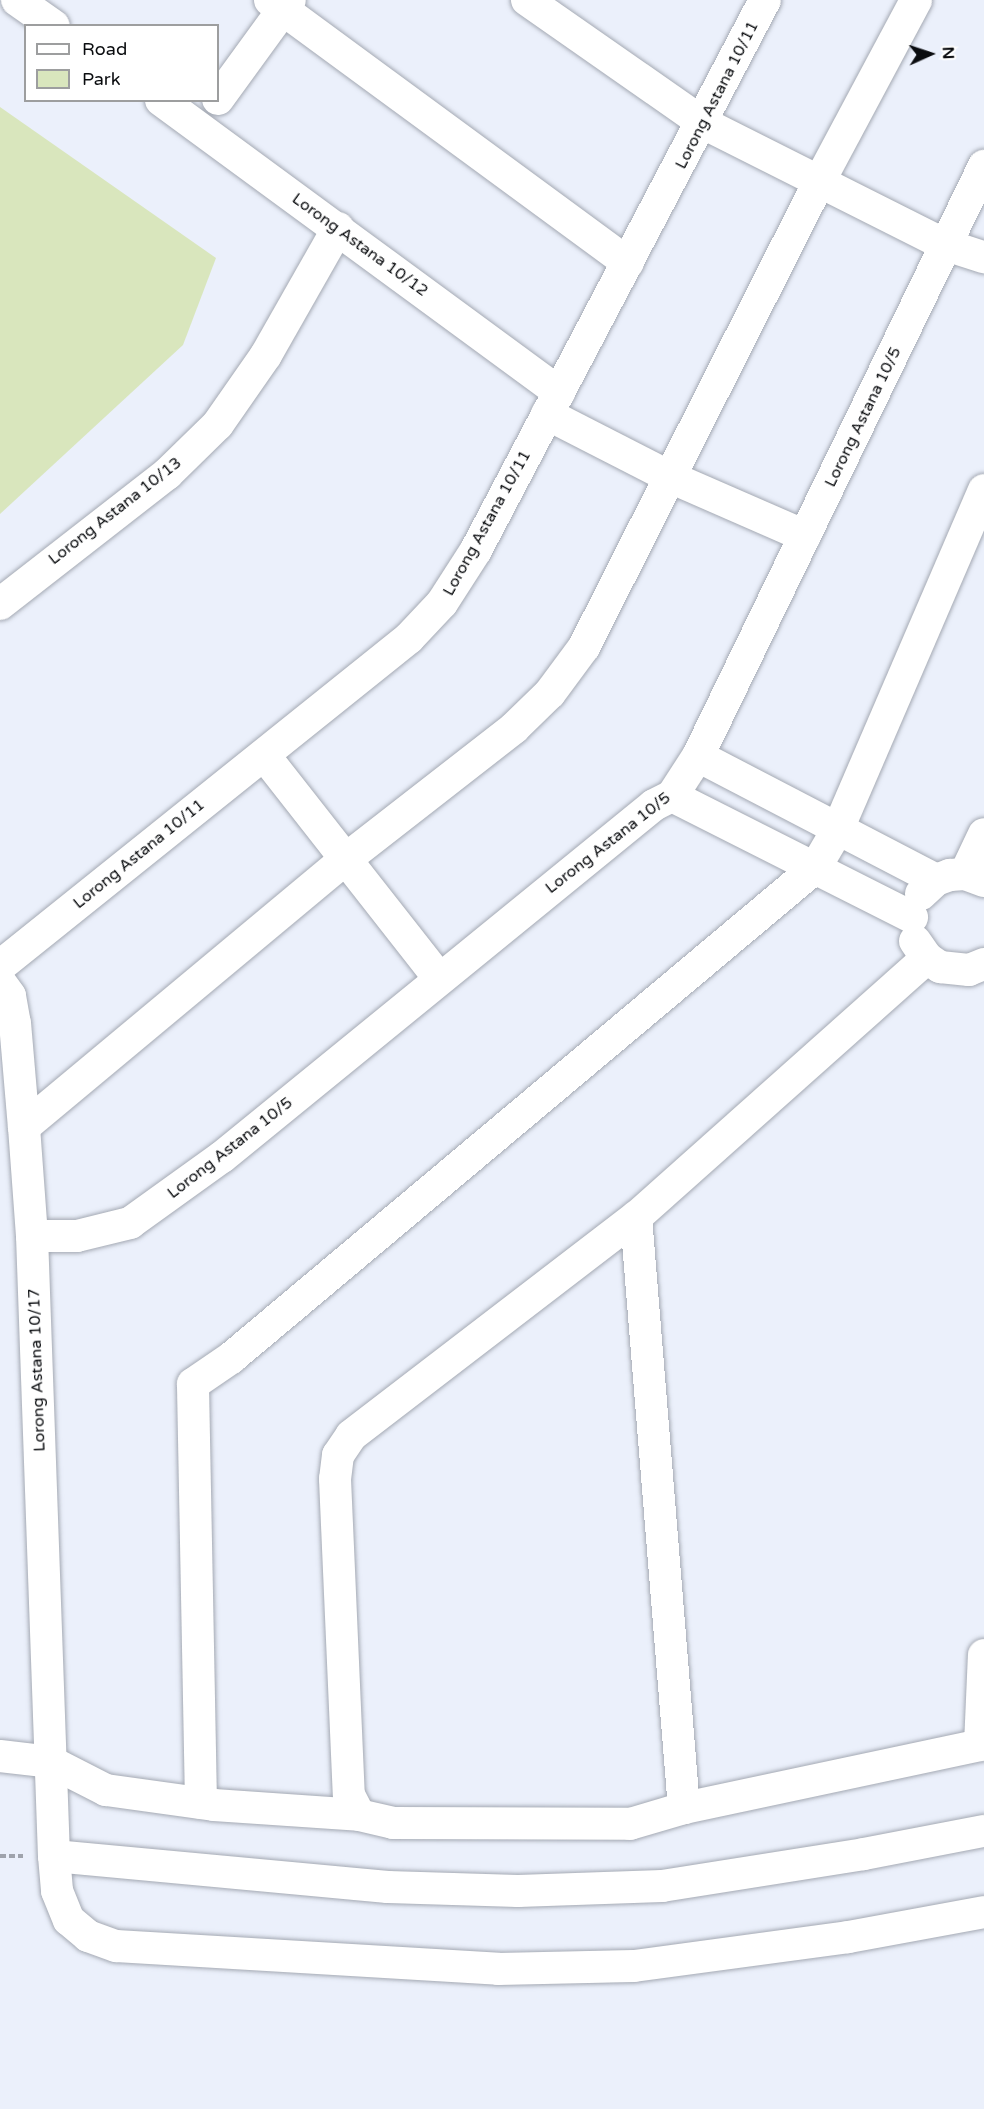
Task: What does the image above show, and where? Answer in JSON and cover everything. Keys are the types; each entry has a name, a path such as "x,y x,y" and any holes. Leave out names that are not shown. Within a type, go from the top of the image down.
{"street":[{"path":"17,0 51,24"},
{"path":"527,0 703,123 946,245 984,257"},
{"name":"Lorong Astana 10/11","path":"0,966 409,638 442,603 476,550 703,123 765,0"},
{"path":"24,1127 346,859 514,728 550,693 584,647 819,182 916,0"},
{"path":"219,97 281,3 628,263"},
{"name":"Lorong Astana 10/12","path":"164,102 338,228 553,403 670,477 805,536"},
{"path":"198,126 216,102"},
{"name":"Lorong Astana 10/5","path":"32,1236 77,1236 130,1223 222,1157 654,805 672,796 698,756 984,166"},
{"name":"Lorong Astana 10/13","path":"0,604 167,474 218,424 266,355 338,228"},
{"path":"201,1803 193,1384 231,1358 815,868 838,829 984,490"},
{"path":"264,755 440,978"},
{"path":"698,756 838,829 962,879"},
{"path":"672,796 912,917"},
{"path":"984,834 962,879 916,902 912,917 912,932 927,958 954,971 984,964"},
{"path":"359,1815 349,1795 335,1479 338,1455 351,1436 636,1217 927,958"},
{"name":"Lorong Astana 10/17","path":"0,982 10,996 15,1023 24,1127 32,1236 54,1856 57,1892 69,1920 88,1936 116,1946 498,1969 634,1966 848,1937 984,1912"},
{"path":"636,1217 684,1808"},
{"path":"0,1756 51,1762 106,1790 201,1803 359,1815 393,1823 630,1824 684,1808 982,1745 984,1655"},
{"path":"54,1856 388,1887 518,1891 662,1886 864,1854 984,1831"}],"green space":[{"path":"0,107 216,258 183,345 0,514"}]}
